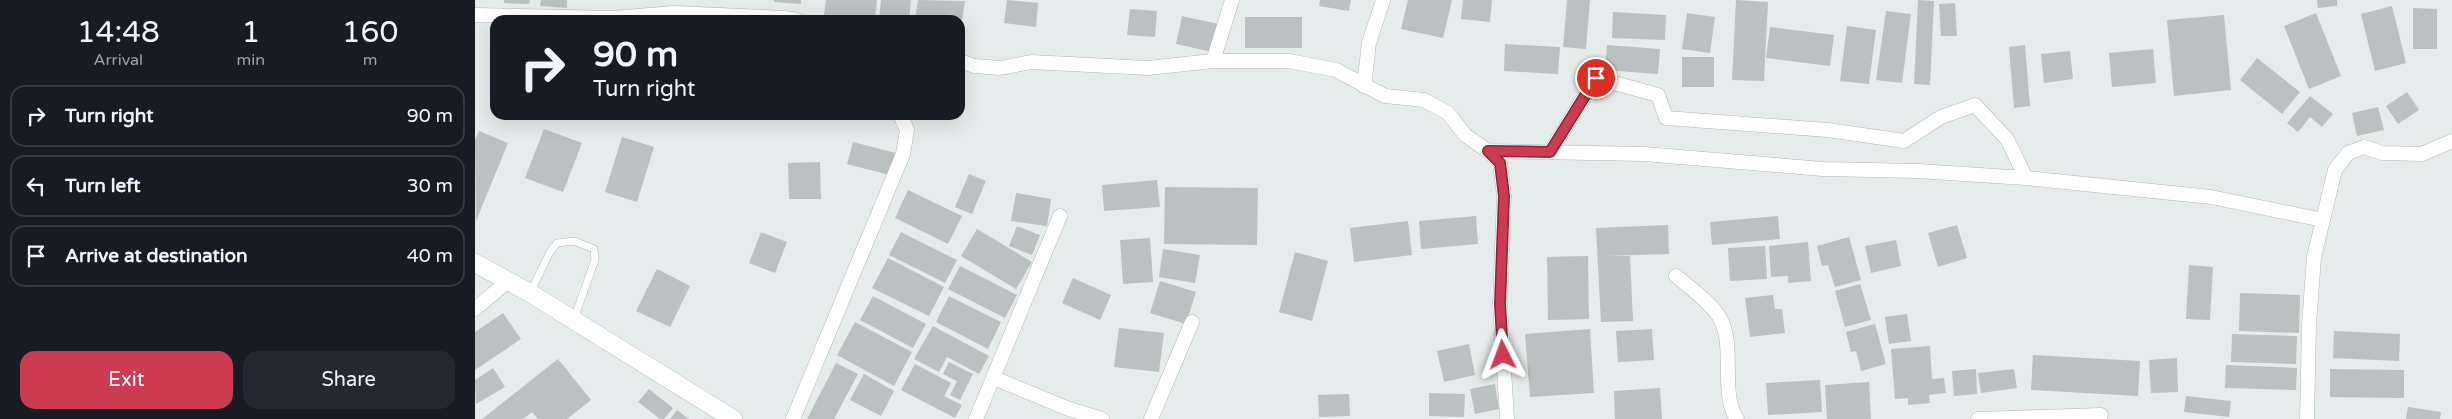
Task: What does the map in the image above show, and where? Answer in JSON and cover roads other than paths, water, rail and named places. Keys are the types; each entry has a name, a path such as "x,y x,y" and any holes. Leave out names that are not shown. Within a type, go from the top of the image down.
{"street":[{"path":"1213,61 1232,0"},
{"path":"1364,86 1369,43 1383,0"},
{"path":"630,15 676,7 757,15"},
{"path":"475,15 490,15"},
{"path":"965,63 973,66 1001,68 1031,62 1149,68 1213,61 1289,61 1336,70 1385,96 1424,100 1448,113 1465,135 1488,151 1500,163 1504,196 1500,304 1507,419"},
{"path":"1550,152 1596,78 1659,95 1666,118 1828,130 1904,141 1941,117 1975,105 2007,139 2026,178"},
{"path":"793,419 903,154 907,130 902,120"},
{"path":"2307,419 2309,325 2314,257 2335,170 2347,153 2364,147 2382,153 2422,154 2452,141"},
{"path":"1488,151 1644,154 1823,169 1918,171 2026,178 2211,197 2323,220"},
{"path":"976,419 1060,216"},
{"path":"475,263 530,293 733,419"},
{"path":"1676,276 1707,304 1721,320 1728,352 1731,410 1737,419"},
{"path":"475,309 508,281"},
{"path":"1151,419 1192,322"},
{"path":"994,378 1069,409 1102,419"},
{"path":"1978,419 2101,415"}],"lane":[{"path":"530,293 550,252 557,243 575,241 594,249 595,260 574,320"}]}
